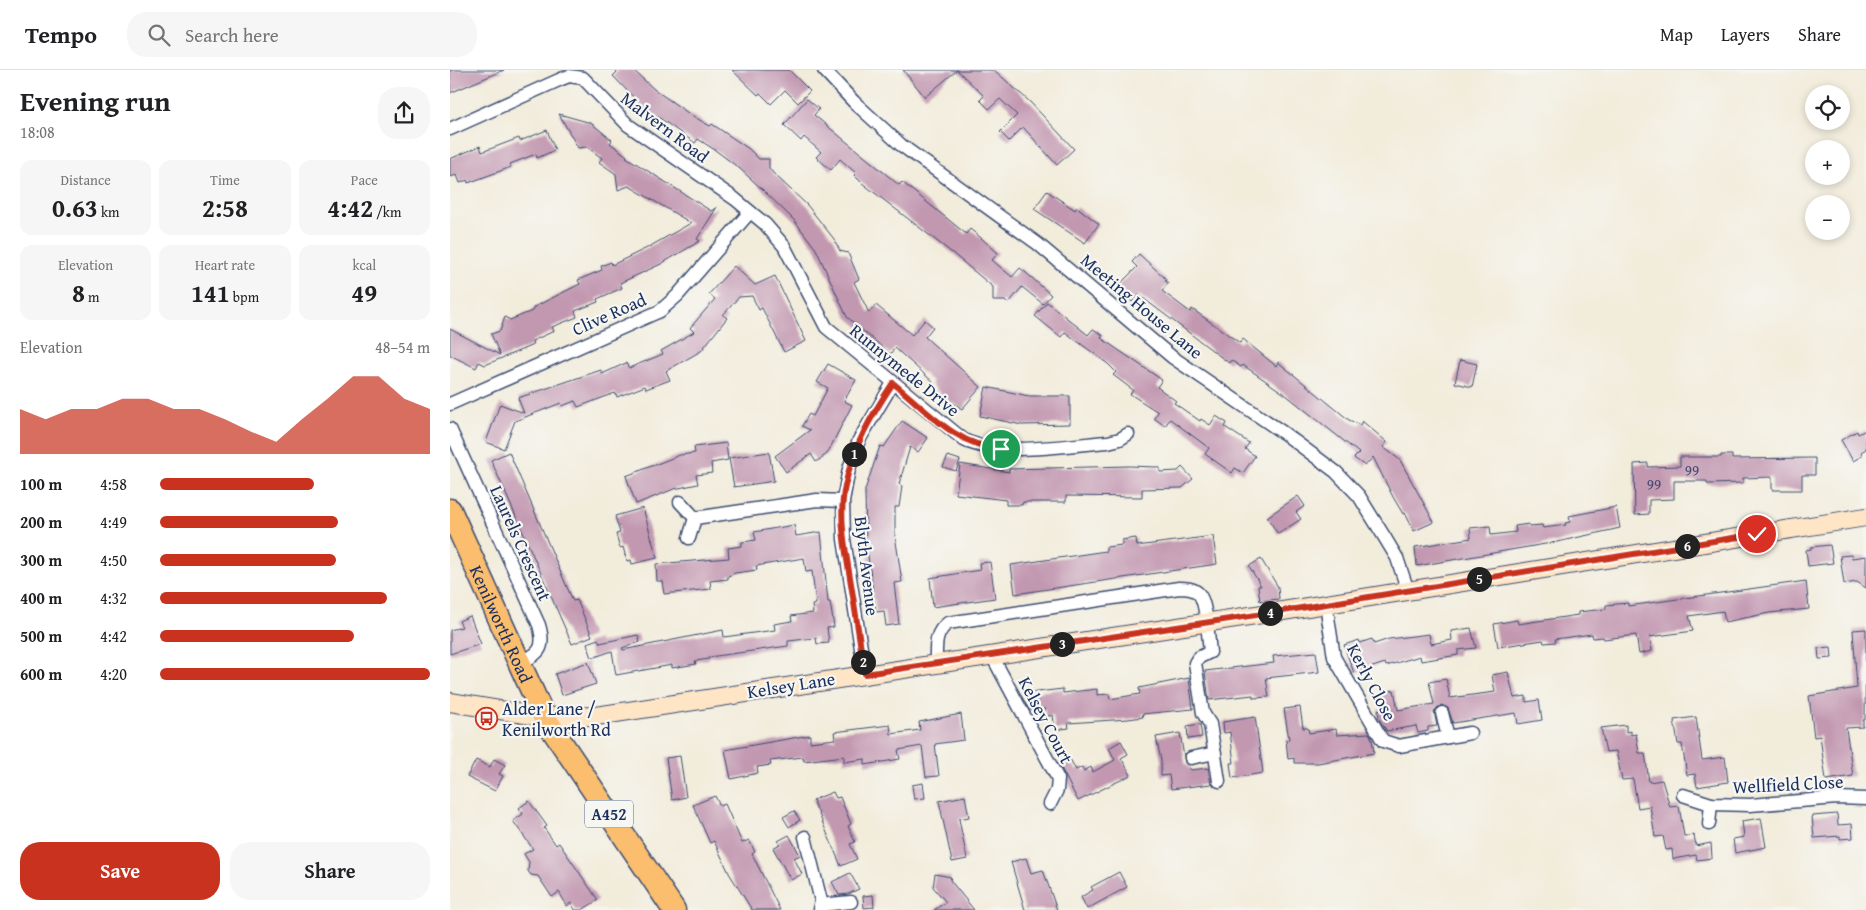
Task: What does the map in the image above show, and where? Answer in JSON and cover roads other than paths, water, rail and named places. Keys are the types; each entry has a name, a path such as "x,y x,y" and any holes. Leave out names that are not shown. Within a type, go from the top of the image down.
{"highway":[{"name":"Kenilworth Road","path":"450,510 544,717 674,910"}],"main road":[{"name":"Kelsey Lane","path":"450,702 544,717 596,716 991,654 1206,623 1866,517"}],"street":[{"name":"Meeting House Lane","path":"824,70 854,102 901,144 1038,244 1179,361 1285,434 1336,472 1359,496 1385,538 1397,558 1408,591"},
{"name":"Malvern Road","path":"450,129 559,80 576,76 590,84 609,107 628,125 750,212"},
{"name":"Runnymede Drive","path":"750,212 784,246 826,327 956,435 979,446 1001,449 1108,442 1120,439 1128,434"},
{"name":"Clive Road","path":"450,404 660,312 677,296 750,212"},
{"name":"Blyth Avenue","path":"865,674 844,539 843,501 849,469 859,440 893,383"},
{"name":"Laurels Crescent","path":"450,429 542,634 541,648 537,655 519,663"},
{"path":"696,518 817,500 843,501"},
{"path":"680,502 696,518"},
{"path":"689,538 696,518"},
{"path":"936,663 937,636 940,629 948,623 1179,588 1197,592 1203,600 1210,652 1198,658 1195,663 1203,713 1210,724 1219,781"},
{"name":"Kerly Close","path":"1326,604 1334,657 1384,741 1399,746 1470,733"},
{"name":"Kelsey Court","path":"991,654 1058,779 1057,790 1050,804"},
{"path":"1442,713 1448,737"},
{"path":"1191,758 1215,753"},
{"name":"Wellfield Close","path":"1684,795 1711,804 1750,805 1837,798 1866,799"},
{"name":"Wellfield Close","path":"1709,824 1711,804"},
{"path":"805,837 820,907 851,902"}],"place":[{"name":"Alder Lane / Kenilworth Rd","path":"486,718"}]}
